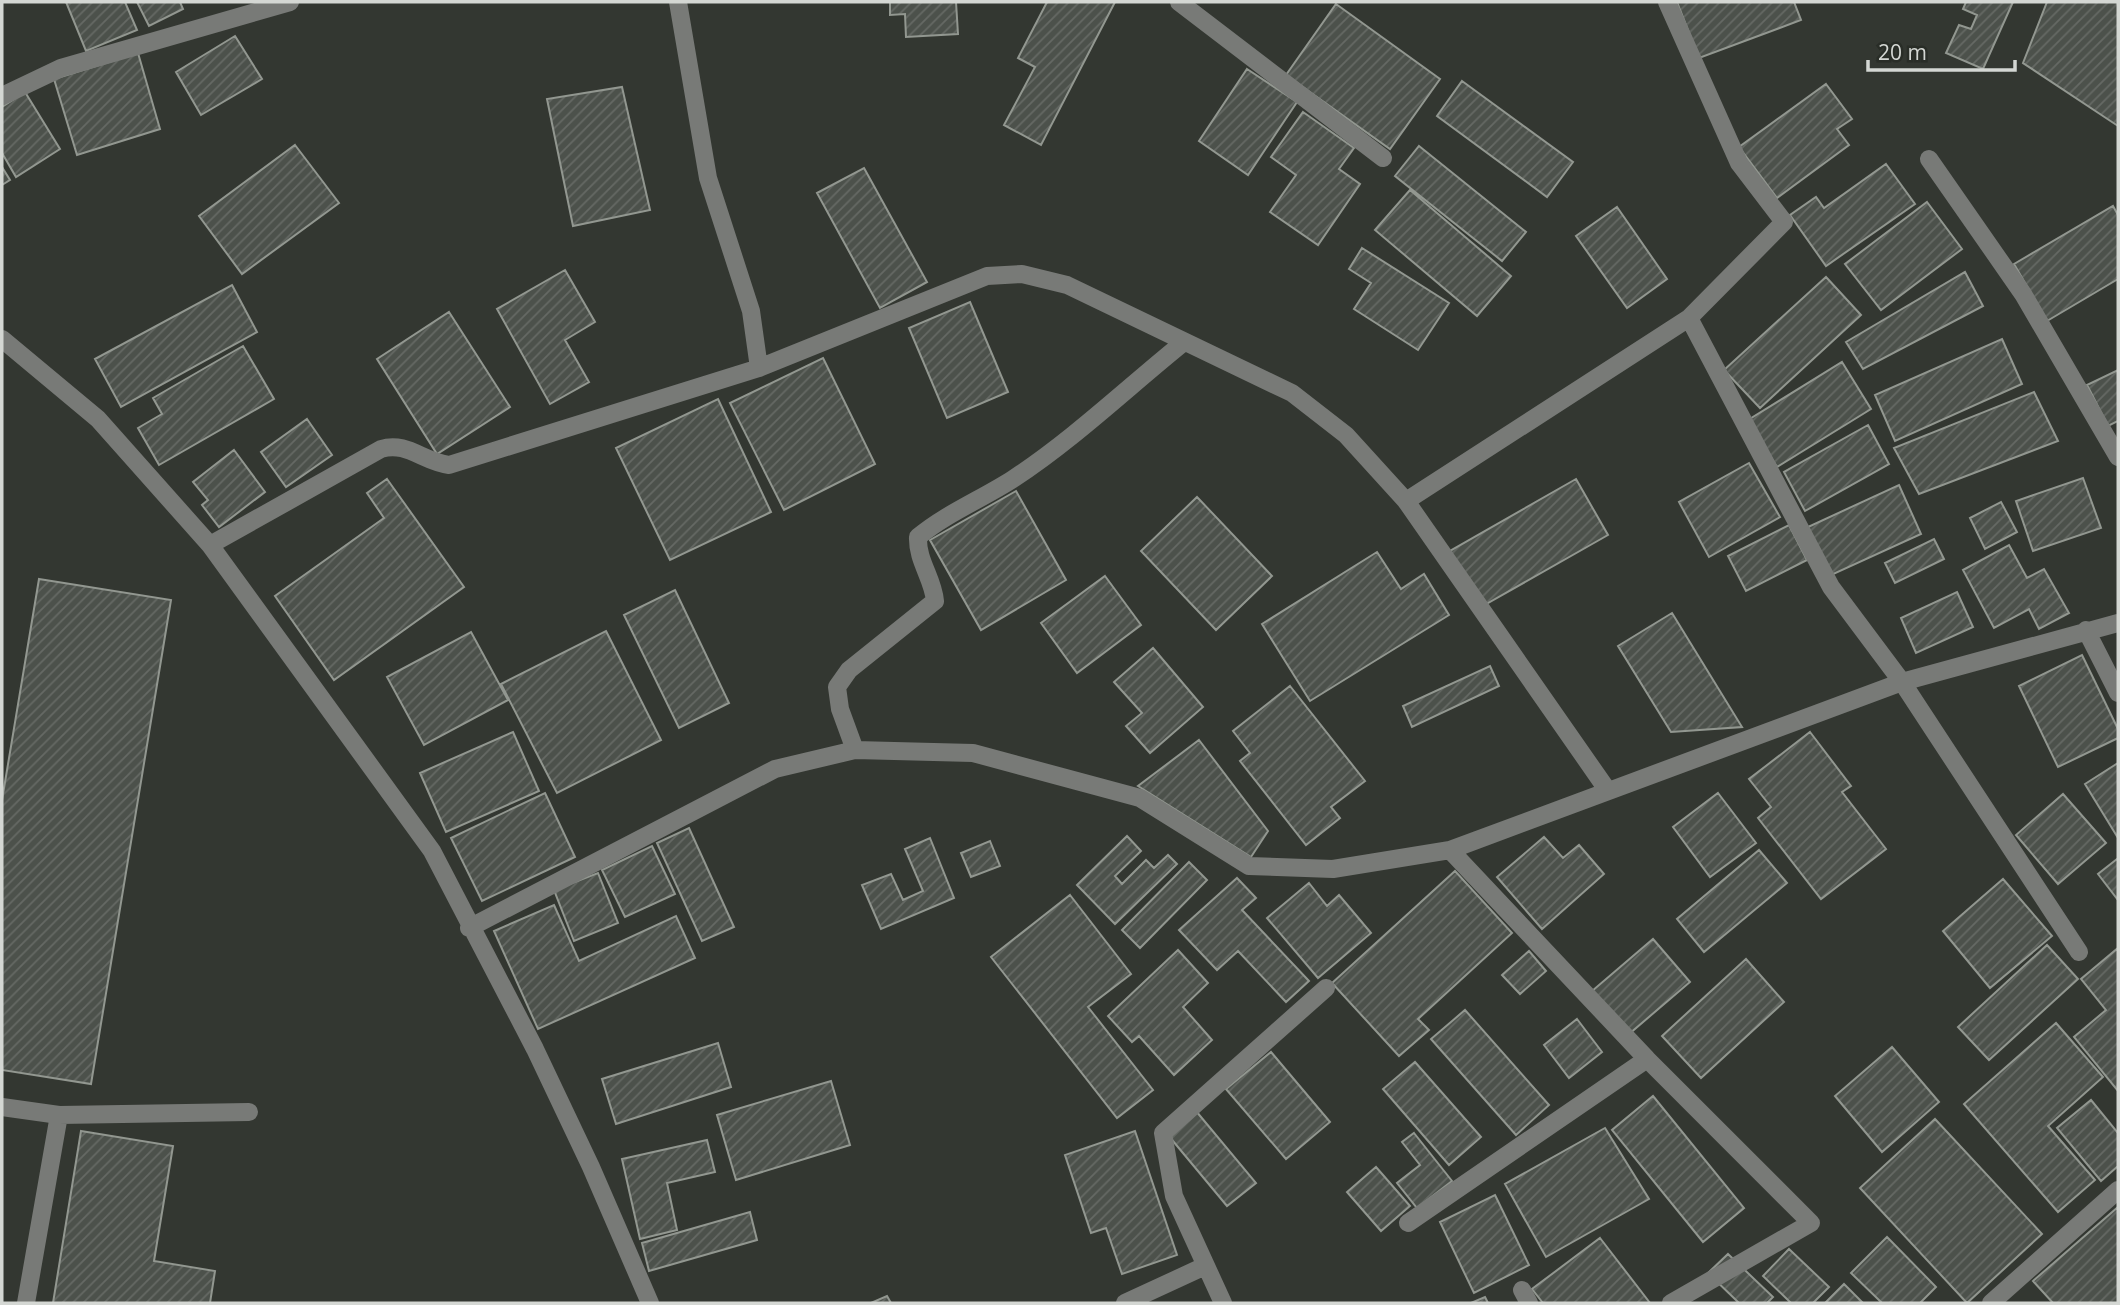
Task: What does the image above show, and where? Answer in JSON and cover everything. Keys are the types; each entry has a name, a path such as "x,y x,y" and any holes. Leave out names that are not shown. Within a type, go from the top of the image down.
{"street":[{"path":"2,96 61,68 290,2"},
{"path":"678,2 708,178 751,311 759,368"},
{"path":"1179,2 1382,158"},
{"path":"1406,500 1689,317 1784,222 1739,163 1667,2"},
{"path":"1929,159 2023,294 2118,457"},
{"path":"210,545 381,449 395,444 433,463 449,465 759,368 986,276 1023,274 1067,285 1292,393 1346,435 1406,500 1608,791"},
{"path":"1689,317 1831,587 1902,682 2079,952"},
{"path":"2,339 98,419 210,545 432,851 469,928 546,1072 650,1303"},
{"path":"855,750 840,709 837,687 849,670 935,601 934,590 917,554 918,537 938,520 1012,479 1184,342"},
{"path":"469,928 775,769 855,750 973,753 1140,798 1249,866 1333,869 1450,850 1902,682 2118,623"},
{"path":"2086,630 2118,693"},
{"path":"1450,850 1647,1059 1811,1223 1671,1303"},
{"path":"1223,1303 1174,1196 1163,1133 1326,988"},
{"path":"1408,1223 1647,1059"},
{"path":"2,1107 59,1115 249,1112"},
{"path":"26,1303 59,1115"},
{"path":"1991,1303 2118,1190"},
{"path":"1125,1303 1205,1266"}],"building":[{"path":"66,2 125,2 137,30 86,51"},
{"path":"137,2 180,2 183,9 149,26"},
{"path":"890,2 956,2 958,34 906,37 905,14 890,15"},
{"path":"1047,2 1115,2 1041,145 1004,125 1035,67 1018,58"},
{"path":"1677,2 1794,2 1801,20 1699,58"},
{"path":"1966,2 2013,2 1983,69 1946,53 1959,25 1971,29 1977,15 1963,9"},
{"path":"2047,2 2118,2 2118,126 2023,63"},
{"path":"1336,4 1440,79 1390,149 1286,75"},
{"path":"235,36 262,79 201,115 176,72"},
{"path":"138,53 160,129 77,155 54,79"},
{"path":"1247,69 1297,102 1248,175 1199,141"},
{"path":"1462,81 1573,162 1547,197 1437,116"},
{"path":"1826,84 1852,119 1837,129 1849,145 1777,198 1739,147"},
{"path":"622,87 650,210 573,226 547,99"},
{"path":"25,92 60,149 16,177 2,153 2,107"},
{"path":"1303,112 1354,148 1339,169 1360,184 1318,245 1270,212 1296,175 1271,157"},
{"path":"295,145 339,203 242,274 199,216"},
{"path":"1419,146 1526,232 1502,261 1395,176"},
{"path":"1886,164 1915,204 1826,266 1790,215 1816,197 1824,208"},
{"path":"2,167 10,180 2,185"},
{"path":"864,168 927,282 880,308 817,193"},
{"path":"1410,190 1511,276 1477,316 1375,230"},
{"path":"1927,202 1962,249 1881,310 1845,264"},
{"path":"2113,206 2118,215 2118,279 2047,321 2014,264"},
{"path":"1617,207 1667,279 1627,308 1576,236"},
{"path":"1362,248 1449,303 1418,350 1354,309 1371,283 1349,269"},
{"path":"565,270 595,322 565,340 589,382 550,404 497,309"},
{"path":"1965,272 1983,306 1863,369 1846,342"},
{"path":"1826,277 1861,315 1760,408 1724,370"},
{"path":"232,285 257,332 121,407 95,359"},
{"path":"970,302 1008,392 947,418 909,328"},
{"path":"449,312 510,407 437,454 377,359"},
{"path":"2002,339 2022,384 1895,441 1875,395"},
{"path":"243,346 274,399 159,465 138,428 162,414 153,398"},
{"path":"823,358 875,464 784,510 730,403"},
{"path":"1842,362 1871,409 1777,467 1748,420"},
{"path":"2118,370 2118,421 2108,426 2087,385"},
{"path":"2034,392 2058,441 1919,494 1894,448"},
{"path":"718,399 771,512 670,560 616,448"},
{"path":"307,419 332,455 286,487 261,452"},
{"path":"1868,425 1889,464 1805,511 1784,472"},
{"path":"234,450 265,492 219,527 202,505 208,500 193,482"},
{"path":"1749,463 1780,517 1709,557 1679,502"},
{"path":"2083,478 2101,528 2033,551 2016,501"},
{"path":"387,479 464,587 334,680 275,596 384,518 367,493"},
{"path":"1576,479 1608,535 1474,611 1443,555"},
{"path":"1899,485 1921,534 1829,576 1808,527"},
{"path":"1016,491 1066,580 981,630 930,540"},
{"path":"1197,497 1272,576 1216,630 1141,551"},
{"path":"2001,502 2017,532 1985,549 1970,518"},
{"path":"1789,525 1807,560 1746,591 1728,556"},
{"path":"1934,539 1944,559 1895,583 1885,563"},
{"path":"2009,545 2027,578 2044,569 2069,613 2039,629 2029,609 1994,628 1963,570"},
{"path":"1377,552 1401,589 1424,574 1449,615 1310,701 1262,624"},
{"path":"1105,576 1141,625 1077,673 1041,623"},
{"path":"39,579 171,600 91,1084 2,1070 2,800"},
{"path":"675,590 729,703 679,728 624,615"},
{"path":"1957,592 1973,627 1916,653 1901,618"},
{"path":"1672,613 1742,727 1671,732 1618,646"},
{"path":"606,631 661,740 557,793 501,684"},
{"path":"471,632 508,700 424,745 387,677"},
{"path":"1153,648 1203,707 1150,753 1126,726 1142,713 1114,682"},
{"path":"2082,655 2118,729 2118,738 2058,767 2019,686"},
{"path":"1490,666 1499,686 1412,727 1403,706"},
{"path":"1290,686 1365,781 1331,807 1340,818 1306,845 1240,761 1250,753 1233,731"},
{"path":"513,732 539,791 446,832 420,773"},
{"path":"1810,732 1851,786 1842,792 1886,849 1821,899 1758,818 1771,807 1749,779"},
{"path":"1199,740 1268,831 1251,857 1138,786"},
{"path":"2118,763 2118,838 2085,784"},
{"path":"545,793 575,857 482,901 451,838"},
{"path":"1718,793 1756,843 1710,877 1673,827"},
{"path":"2063,794 2106,843 2058,884 2016,835"},
{"path":"689,828 734,927 702,941 657,843"},
{"path":"1127,836 1141,851 1115,876 1122,884 1146,860 1154,868 1168,855 1177,864 1115,924 1077,885"},
{"path":"1544,837 1563,858 1579,845 1604,874 1542,929 1497,877"},
{"path":"930,838 954,898 881,929 862,885 891,874 903,900 923,891 905,849"},
{"path":"990,841 1000,866 971,877 961,853"},
{"path":"652,846 675,894 625,917 602,870"},
{"path":"1759,850 1787,883 1704,952 1677,919"},
{"path":"2117,859 2118,861 2118,900 2098,874"},
{"path":"1189,862 1207,880 1140,948 1122,930"},
{"path":"1455,871 1512,933 1418,1019 1429,1030 1399,1056 1332,983"},
{"path":"598,873 618,923 574,941 554,890"},
{"path":"1237,878 1256,898 1242,910 1309,981 1286,1002 1238,951 1217,970 1179,930"},
{"path":"2003,879 2052,936 1990,988 1943,931"},
{"path":"1309,883 1327,906 1339,895 1371,933 1318,978 1267,918"},
{"path":"1070,895 1131,974 1088,1007 1153,1090 1117,1118 991,957"},
{"path":"554,905 579,961 676,916 695,958 538,1029 494,931"},
{"path":"1653,939 1690,982 1629,1034 1592,991"},
{"path":"2047,945 2078,979 1989,1060 1958,1027"},
{"path":"2118,948 2118,1091 2074,1037 2106,1010 2081,979"},
{"path":"1178,950 1208,983 1183,1007 1212,1040 1174,1075 1139,1036 1132,1042 1108,1016"},
{"path":"1529,951 1546,971 1520,994 1502,975"},
{"path":"1746,959 1784,1002 1701,1078 1662,1036"},
{"path":"1465,1010 1549,1105 1516,1135 1431,1039"},
{"path":"1577,1019 1602,1052 1569,1078 1544,1045"},
{"path":"2056,1023 2103,1077 2048,1126 2095,1180 2058,1212 1964,1104"},
{"path":"718,1043 731,1087 616,1124 602,1079"},
{"path":"1892,1047 1939,1102 1882,1152 1835,1096"},
{"path":"1271,1052 1330,1122 1286,1159 1226,1089"},
{"path":"1415,1062 1481,1137 1449,1165 1383,1089"},
{"path":"831,1081 850,1145 736,1180 717,1115"},
{"path":"1653,1096 1744,1208 1703,1242 1612,1130"},
{"path":"2091,1100 2118,1133 2118,1166 2101,1181 2057,1128"},
{"path":"1196,1111 1256,1183 1227,1206 1168,1135"},
{"path":"1935,1119 2042,1234 1967,1303 1860,1188"},
{"path":"1605,1128 1649,1199 1546,1257 1505,1184"},
{"path":"81,1131 173,1146 154,1261 215,1271 210,1303 53,1303"},
{"path":"1135,1131 1177,1255 1122,1274 1106,1228 1091,1233 1065,1155"},
{"path":"1414,1133 1452,1181 1417,1208 1397,1183 1420,1165 1402,1142"},
{"path":"707,1140 715,1172 667,1183 677,1230 640,1239 622,1159"},
{"path":"1376,1167 1410,1206 1381,1231 1347,1192"},
{"path":"1495,1195 1529,1265 1474,1293 1440,1222"},
{"path":"2118,1207 2118,1303 2053,1303 2033,1281"},
{"path":"750,1212 757,1240 649,1271 642,1243"},
{"path":"1887,1237 1936,1287 1920,1303 1882,1303 1851,1273"},
{"path":"1600,1238 1650,1303 1543,1303 1532,1289"},
{"path":"1789,1249 1829,1287 1813,1303 1791,1303 1763,1276"},
{"path":"1728,1254 1773,1297 1767,1303 1739,1303 1708,1273"},
{"path":"1844,1284 1863,1303 1825,1303"},
{"path":"887,1296 891,1303 871,1303"},
{"path":"1485,1297 1488,1303 1471,1303"}]}
